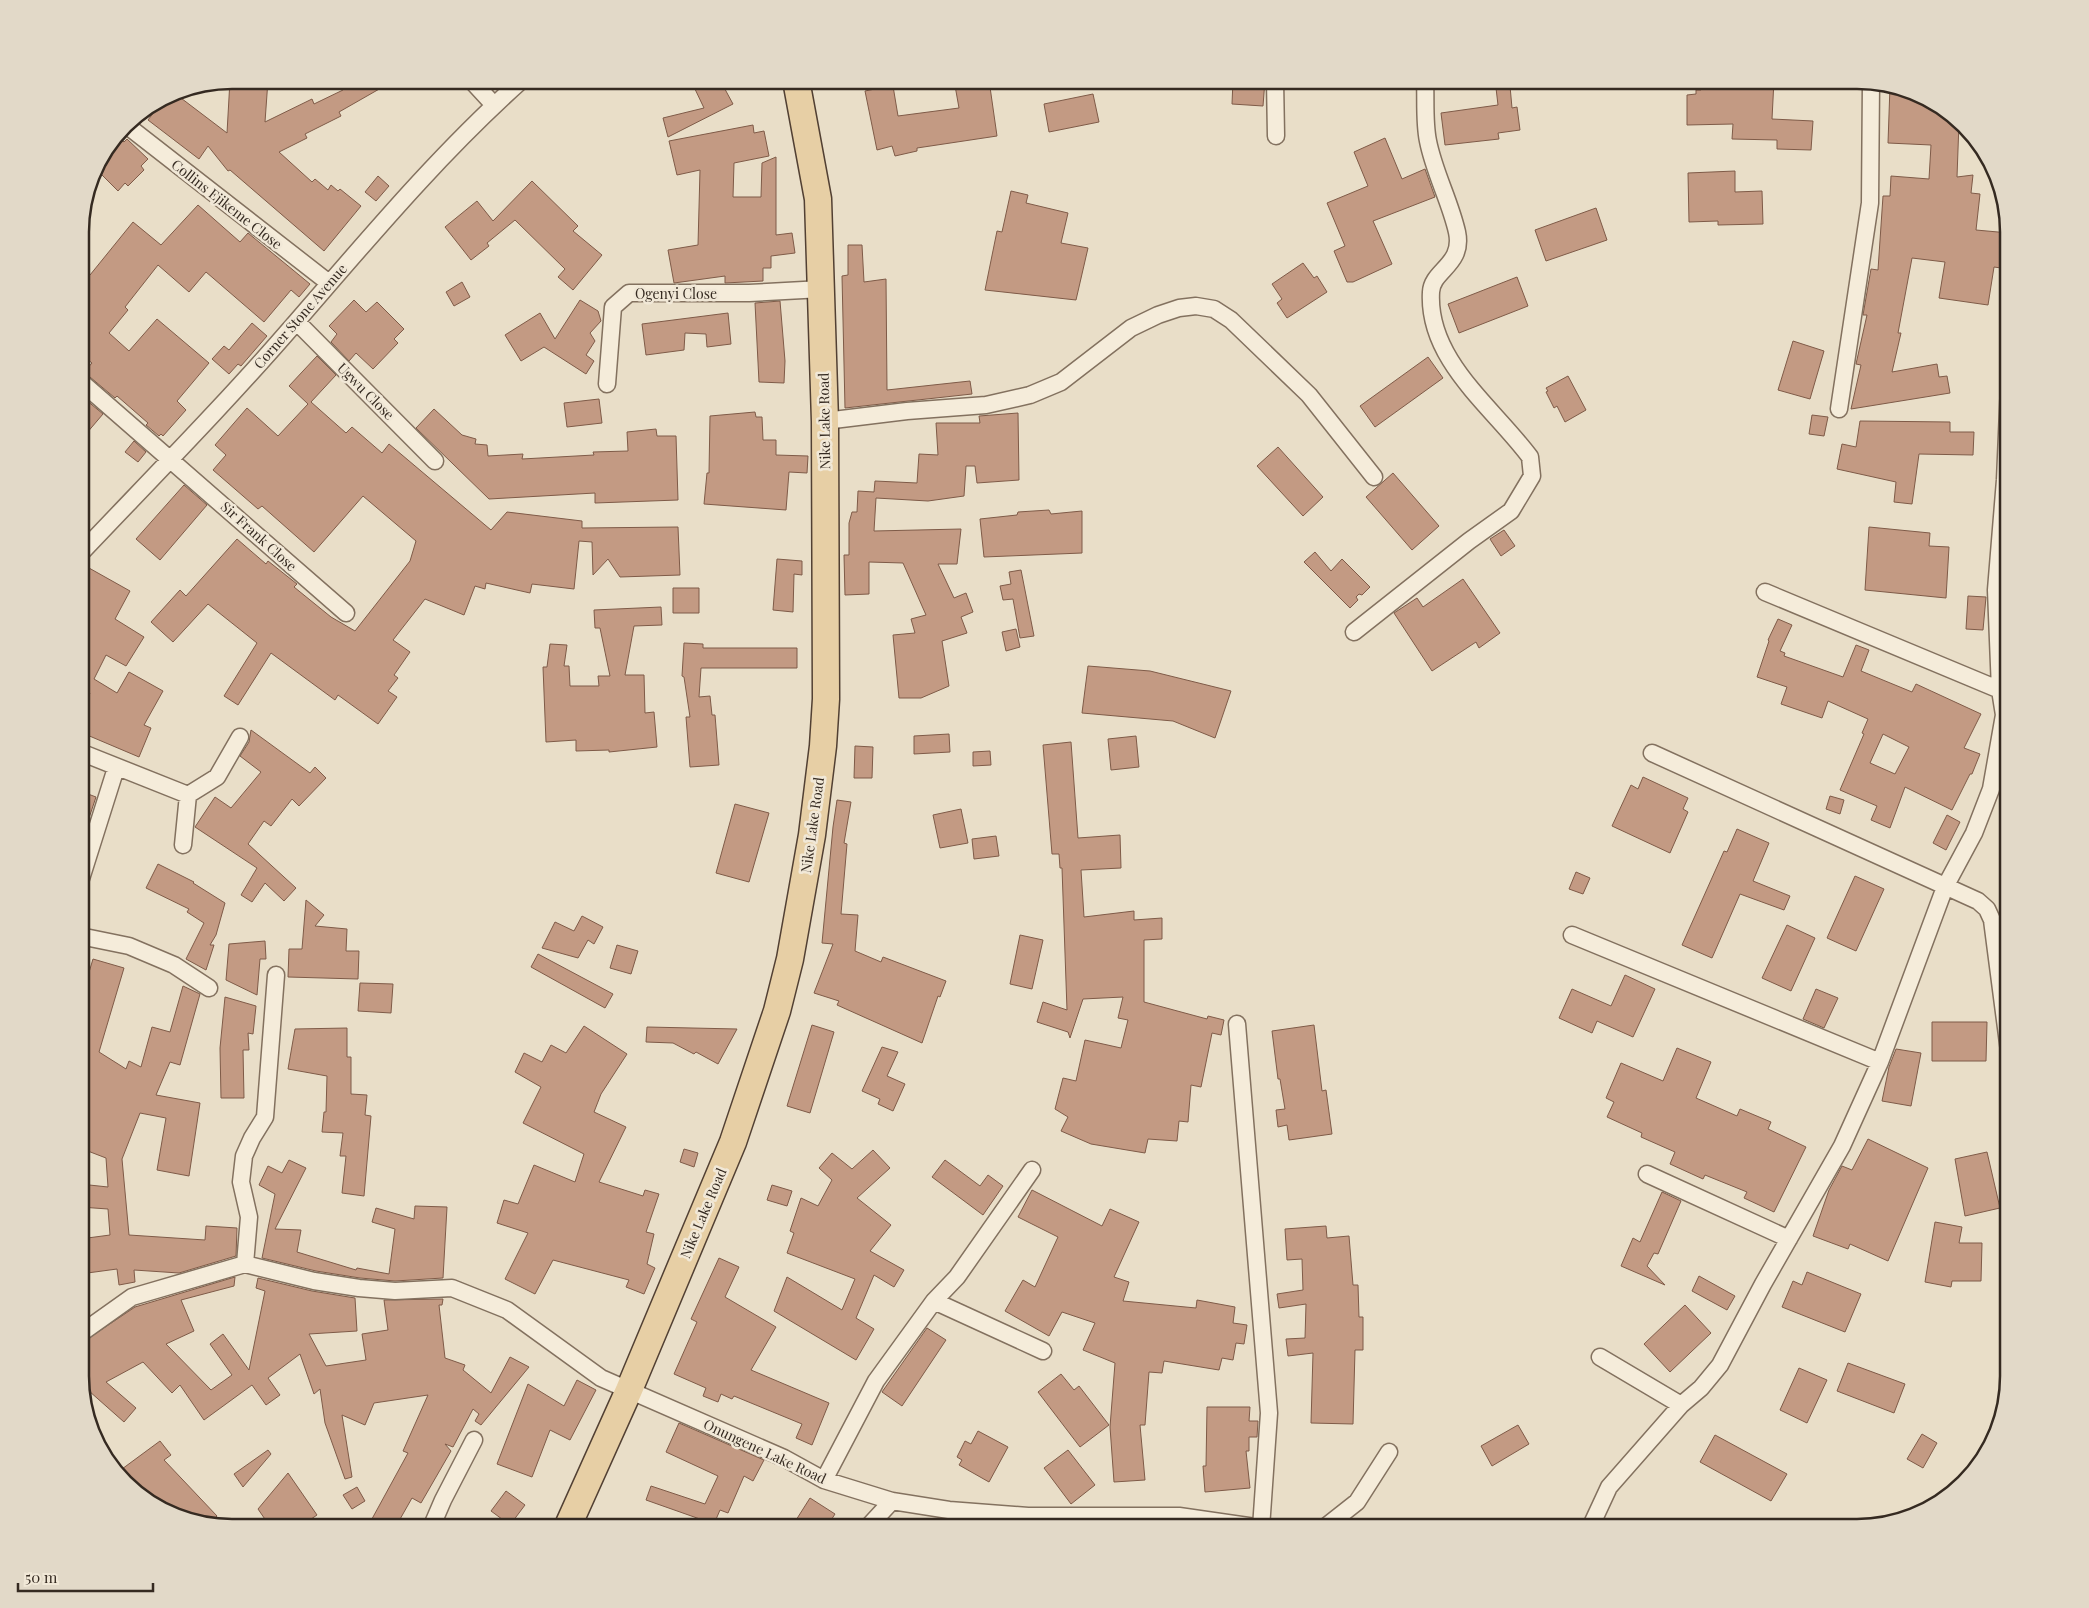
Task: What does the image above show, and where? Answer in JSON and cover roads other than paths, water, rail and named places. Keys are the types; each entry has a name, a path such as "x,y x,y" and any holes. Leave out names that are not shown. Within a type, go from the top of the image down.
{"main road":[{"name":"Nike Lake Road","path":"572,1519 629,1390 733,1142 778,1010 790,959 812,835 823,746 826,699 825,421 818,199 798,89"}],"street":[{"path":"479,89 494,105"},
{"name":"Corner Stone Avenue","path":"89,545 297,322 329,283 413,190 494,105 512,89"},
{"path":"1275,89 1276,136"},
{"path":"1354,632 1469,541 1511,511 1532,476 1530,458 1446,357 1437,336 1432,316 1431,289 1458,250 1457,232 1428,140 1425,89"},
{"path":"1839,409 1870,203 1871,90"},
{"name":"Collins Ejikeme Close","path":"132,129 329,283"},
{"name":"Ogenyi Close","path":"607,384 613,307 629,293 749,293 822,289"},
{"path":"825,421 907,411 986,405 1030,395 1061,382 1131,328 1158,315 1179,308 1196,306 1214,309 1231,320 1309,395 1374,477"},
{"name":"Ugwu Close","path":"297,322 435,461"},
{"path":"89,389 171,459"},
{"name":"Sir Frank Close","path":"171,459 346,613"},
{"path":"1765,592 2000,690 1996,590 2000,541"},
{"path":"188,795 217,777 240,737"},
{"path":"1594,1519 1609,1487 1681,1405 1701,1388 1720,1365 1842,1146 1880,1062 1945,887 1974,833 1991,789 2000,738"},
{"path":"1652,753 1978,901 1987,909 1992,920 2000,982"},
{"path":"89,756 188,795"},
{"path":"89,854 116,768"},
{"path":"183,845 188,795"},
{"path":"1572,935 1880,1062"},
{"path":"89,938 129,946 174,965 209,988"},
{"path":"89,1327 132,1296 245,1264 248,1217 241,1182 244,1156 265,1117 276,975"},
{"path":"1237,1024 1269,1412 1262,1519"},
{"path":"824,1480 876,1380 934,1301 957,1277 1032,1170"},
{"path":"1647,1174 1789,1239"},
{"name":"Onungene Lake Road","path":"245,1264 314,1281 359,1288 395,1290 452,1288 507,1310 601,1378 784,1458 824,1480 892,1501 949,1510 1066,1519"},
{"path":"934,1301 1043,1351"},
{"path":"1600,1357 1681,1405"},
{"path":"435,1519 474,1440"},
{"path":"1335,1519 1357,1502 1389,1452"},
{"path":"875,1519 892,1501"},
{"name":"Onungene Lake Road","path":"1142,1519 1178,1516 1199,1519"}]}
